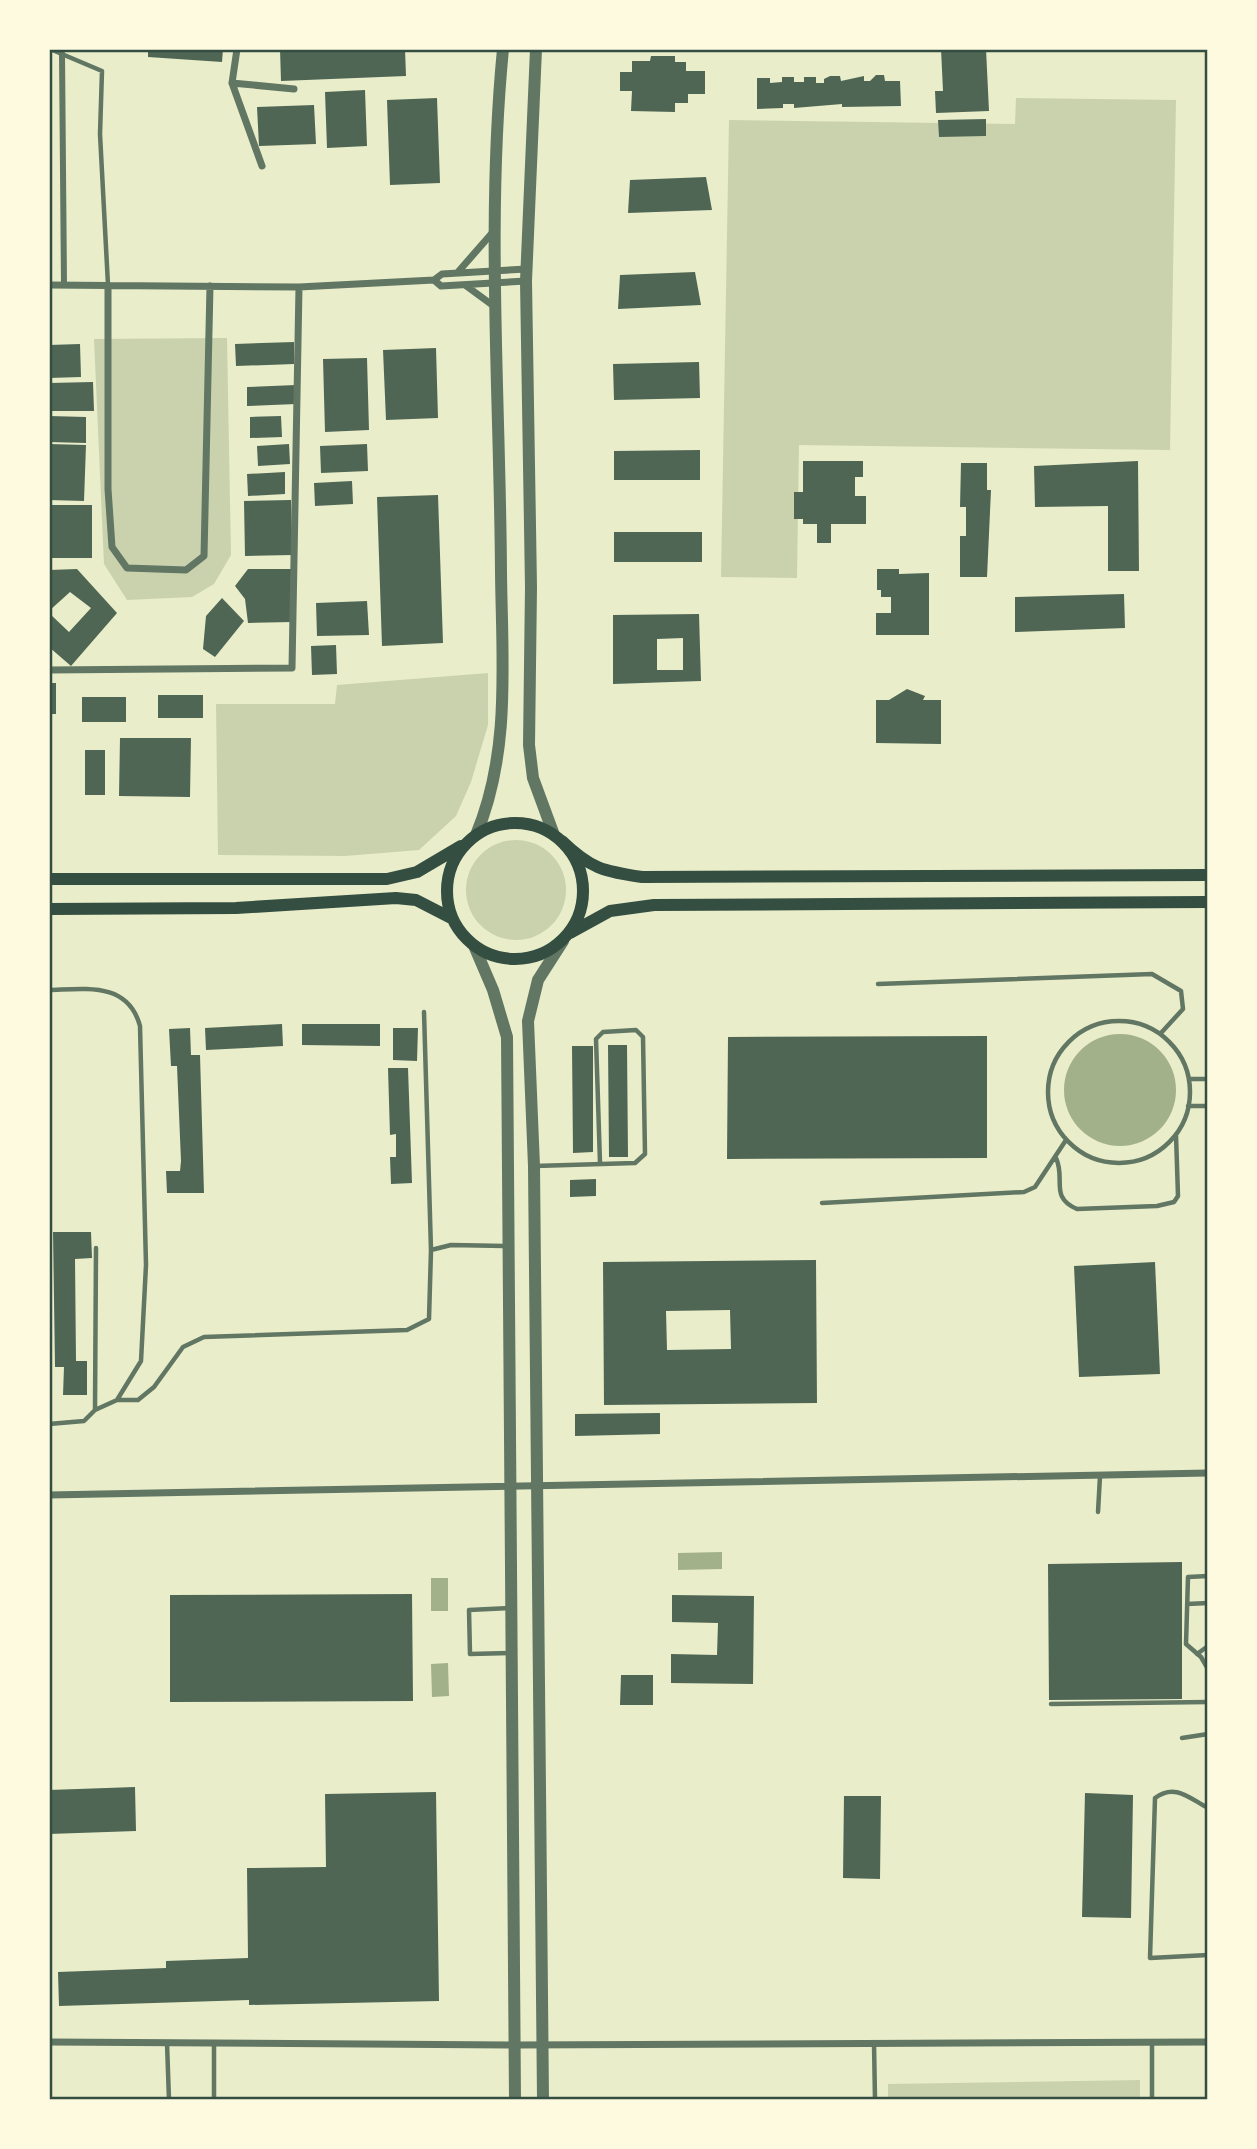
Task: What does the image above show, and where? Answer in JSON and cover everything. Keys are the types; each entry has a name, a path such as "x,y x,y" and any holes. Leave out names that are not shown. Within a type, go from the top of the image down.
{"main road":[{"path":"49,879 387,879 416,872 495,826 515,823 536,826 558,838 585,863 612,872 642,877 1208,875"},
{"path":"558,838 578,866 584,895 580,915 566,937"},
{"path":"471,839 451,865 446,891 451,918 461,934 475,948 496,958 520,960 543,954 610,911 654,905 1208,902"},
{"path":"49,909 236,908 396,898 416,900 451,918"}],"street":[{"path":"237,49 232,83 261,166"},
{"path":"471,839 497,770 502,717 494,232 497,115 503,49"},
{"path":"536,49 527,275 531,587 529,751 533,778 558,838"},
{"path":"62,54 64,285"},
{"path":"232,83 294,89"},
{"path":"458,273 494,232"},
{"path":"49,285 299,287 434,280 442,274 458,273 495,277 527,275"},
{"path":"434,280 441,286 465,285 495,277 527,275"},
{"path":"108,285 108,489 112,547 127,568 156,570 186,570 204,556 210,286"},
{"path":"465,285 495,308"},
{"path":"49,670 292,668 299,287"},
{"path":"543,2100 534,1166 528,1021 538,980 566,937"},
{"path":"475,948 493,990 507,1037 515,2100"},
{"path":"49,1494 1208,1473"},
{"path":"49,2042 543,2045 1208,2042"}],"lane":[{"path":"50,49 102,71 100,134 108,285"},
{"path":"878,984 1152,974 1181,991 1183,1009 1161,1033"},
{"path":"49,990 119,994 136,1009 140,1026 146,1265 141,1360 117,1400"},
{"path":"49,1424 84,1421 94,1410 117,1400 138,1400 154,1387 183,1347 204,1337 407,1330 429,1319 431,1250 424,1013"},
{"path":"1056,1157 1060,1194 1065,1204 1077,1209 1157,1206 1174,1202 1178,1196 1176,1135 1188,1106 1189,1079 1177,1049 1161,1033 1140,1023 1118,1020 1093,1024 1072,1037 1056,1056 1048,1079 1047,1103 1056,1126 1066,1140 1092,1158 1116,1163 1139,1160 1160,1150 1176,1135"},
{"path":"534,1166 635,1163 645,1154 643,1037 636,1030 603,1032 596,1039 600,1163"},
{"path":"1189,1079 1208,1079"},
{"path":"1188,1106 1208,1106"},
{"path":"822,1203 1024,1192 1035,1187 1066,1140"},
{"path":"431,1250 451,1245 509,1246"},
{"path":"94,1410 96,1248"},
{"path":"1098,1512 1100,1475"},
{"path":"1208,1576 1188,1577 1186,1644 1208,1669"},
{"path":"1187,1604 1208,1603"},
{"path":"512,1608 469,1609 470,1654 512,1653"},
{"path":"1197,1654 1208,1646"},
{"path":"1051,1704 1208,1702"},
{"path":"1182,1738 1208,1734"},
{"path":"1208,1808 1175,1790 1164,1791 1155,1798 1150,1958 1208,1955"},
{"path":"1152,2042 1152,2100"},
{"path":"167,2043 169,2100"},
{"path":"214,2043 214,2100"},
{"path":"874,2043 875,2100"}],"shaded area":[{"path":"1016,98 1176,100 1170,450 799,445 797,578 721,577 729,120 1015,124"},
{"path":"227,338 231,555 214,584 192,597 127,600 104,564 94,339"},
{"path":"488,673 488,725 471,782 456,816 419,850 345,856 218,855 216,704 335,704 337,685"},
{"path":"516,840 544,848 558,862 566,890 558,918 544,932 516,940 488,932 474,918 466,890 474,862 488,848"},
{"path":"1120,1034 1141,1038 1160,1050 1172,1069 1176,1090 1172,1111 1160,1130 1141,1142 1120,1146 1099,1142 1080,1130 1068,1111 1064,1090 1068,1069 1080,1050 1099,1038"},
{"path":"722,1552 722,1569 678,1570 678,1553"},
{"path":"431,1578 448,1578 448,1611 431,1611"},
{"path":"448,1663 449,1696 432,1697 431,1664"},
{"path":"1140,2080 1140,2100 888,2100 888,2084"}],"building":[{"path":"148,49 223,49 222,62 148,57"},
{"path":"280,49 405,49 406,76 281,81"},
{"path":"941,49 986,49 989,111 936,113 935,91 943,91"},
{"path":"651,56 675,56 675,62 686,62 686,71 705,71 705,94 688,94 688,103 675,103 675,112 631,111 632,91 620,91 620,72 632,72 632,61 650,61"},
{"path":"876,75 884,75 885,81 900,81 901,106 842,107 842,104 794,108 794,104 783,104 783,108 757,109 757,78 770,78 770,83 782,82 782,77 794,77 794,82 804,82 804,77 816,77 816,83 824,83 824,79 830,76 840,76 841,81 864,76 864,81 870,81"},
{"path":"365,90 367,146 327,148 325,92"},
{"path":"437,98 440,183 390,185 387,100"},
{"path":"314,105 316,144 259,146 257,107"},
{"path":"986,119 986,136 939,137 938,120"},
{"path":"706,177 712,210 628,213 630,180"},
{"path":"695,272 701,305 618,309 620,275"},
{"path":"294,342 294,364 236,366 235,344"},
{"path":"80,344 81,377 49,378 49,345"},
{"path":"436,348 438,418 386,420 383,350"},
{"path":"367,358 369,430 325,432 323,359"},
{"path":"699,362 700,398 614,400 613,364"},
{"path":"93,382 94,411 49,411 49,383"},
{"path":"296,385 296,404 247,406 247,387"},
{"path":"49,416 86,417 86,443 49,442"},
{"path":"281,416 282,437 250,438 250,417"},
{"path":"49,444 86,445 84,501 49,500"},
{"path":"289,444 290,464 258,466 257,446"},
{"path":"367,444 368,471 321,473 320,446"},
{"path":"700,450 700,480 614,480 614,451"},
{"path":"803,461 863,461 863,477 855,477 855,496 866,496 866,524 831,524 831,543 817,543 817,524 803,524 803,519 794,519 794,492 803,492"},
{"path":"1138,461 1139,571 1108,571 1108,506 1035,507 1034,466"},
{"path":"961,463 987,463 987,490 991,490 987,577 960,577 960,536 966,536 966,507 960,507"},
{"path":"285,472 285,494 248,496 247,474"},
{"path":"352,481 353,504 315,506 314,483"},
{"path":"438,495 443,643 382,646 377,497"},
{"path":"291,500 292,555 245,556 244,501"},
{"path":"49,505 92,505 92,558 49,558"},
{"path":"614,532 702,532 702,562 614,562"},
{"path":"77,569 117,613 71,666 49,647 49,613 69,632 91,608 70,592 49,611 49,570"},
{"path":"248,569 292,569 292,622 248,623 245,599 235,586"},
{"path":"877,569 899,569 899,574 929,573 929,635 876,635 876,613 891,613 891,597 881,597 881,590 877,590"},
{"path":"1124,594 1125,628 1015,632 1015,597"},
{"path":"222,598 244,621 215,657 203,649 206,616"},
{"path":"367,601 369,635 317,636 316,603"},
{"path":"699,614 701,681 613,684 613,615","holes":["683,638 683,670 657,670 657,639"]},
{"path":"336,645 337,674 312,675 311,646"},
{"path":"49,683 56,683 56,714 49,714"},
{"path":"907,689 925,696 923,700 941,700 941,744 876,743 876,700 889,700"},
{"path":"158,695 203,695 203,718 158,718"},
{"path":"82,697 126,697 126,722 82,722"},
{"path":"120,738 191,738 190,797 119,796"},
{"path":"85,750 105,750 105,795 85,795"},
{"path":"282,1024 283,1046 206,1050 205,1028"},
{"path":"302,1024 380,1024 380,1046 302,1045"},
{"path":"190,1028 191,1055 200,1055 204,1193 167,1193 166,1171 180,1171 181,1161 177,1066 171,1066 169,1029"},
{"path":"393,1028 418,1028 417,1061 393,1060"},
{"path":"987,1036 987,1158 727,1159 728,1037"},
{"path":"608,1045 627,1045 628,1157 609,1157"},
{"path":"572,1046 593,1046 593,1152 573,1153"},
{"path":"388,1068 408,1068 412,1183 391,1184 390,1157 396,1157 396,1134 390,1135"},
{"path":"596,1179 596,1196 570,1197 570,1180"},
{"path":"53,1232 91,1232 92,1258 75,1259 76,1361 87,1361 87,1395 63,1395 64,1367 55,1367"},
{"path":"816,1260 817,1403 604,1405 603,1262","holes":["730,1310 731,1349 667,1350 666,1311"]},
{"path":"1155,1262 1160,1374 1079,1377 1074,1266"},
{"path":"660,1413 660,1434 575,1436 575,1414"},
{"path":"1182,1562 1182,1699 1049,1700 1048,1564"},
{"path":"412,1594 413,1701 170,1702 170,1595"},
{"path":"672,1595 754,1596 753,1684 671,1683 671,1654 717,1655 718,1623 672,1622"},
{"path":"621,1675 653,1675 653,1705 620,1705"},
{"path":"135,1787 136,1831 49,1834 49,1790"},
{"path":"436,1792 439,2001 249,2005 249,2000 59,2006 58,1972 166,1968 166,1961 248,1958 247,1868 326,1867 325,1794"},
{"path":"1085,1793 1133,1795 1131,1918 1082,1917"},
{"path":"844,1796 881,1796 880,1879 843,1878"}]}
